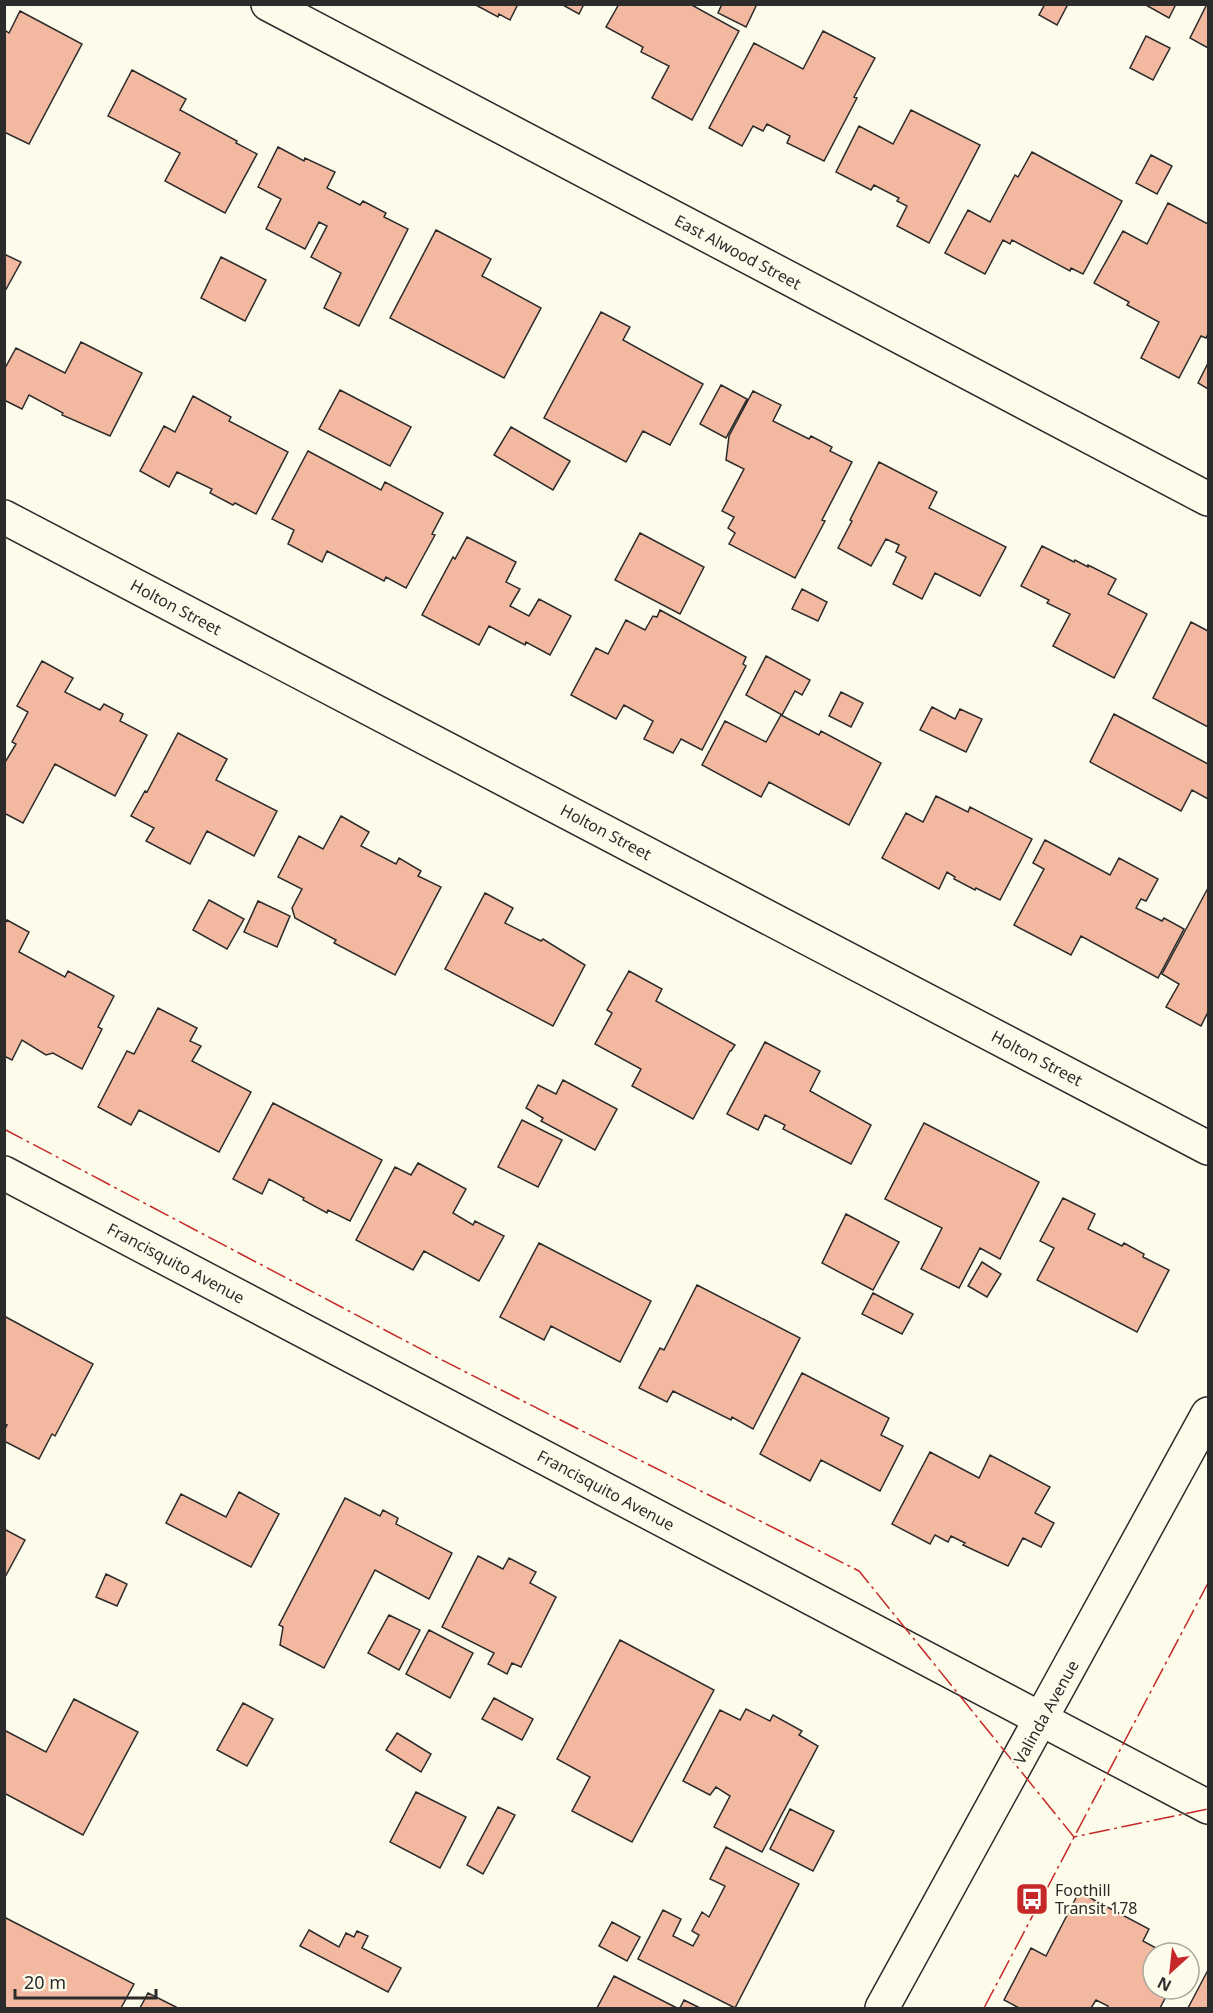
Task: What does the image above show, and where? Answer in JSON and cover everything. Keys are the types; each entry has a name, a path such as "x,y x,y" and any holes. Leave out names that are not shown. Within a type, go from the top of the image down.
{"street":[{"name":"East Alwood Street","path":"268,4 1209,499"},
{"name":"Holton Street","path":"4,517 1209,1148"},
{"name":"Francisquito Avenue","path":"4,1173 1209,1806"},
{"name":"Valinda Avenue","path":"882,2008 1209,1414"}],"building":[{"path":"474,4 518,4 510,20 499,14 498,17"},
{"path":"561,4 584,4 579,14"},
{"path":"619,4 690,4 739,31 692,120 652,98 669,66 641,52 643,47 606,27"},
{"path":"722,4 757,4 746,27 718,13"},
{"path":"1045,4 1068,4 1057,25 1039,15"},
{"path":"1144,4 1176,4 1169,18"},
{"path":"1208,4 1208,48 1190,38"},
{"path":"20,11 82,44 29,144 4,132 4,34 6,31 9,33"},
{"path":"823,31 875,58 824,161 787,143 790,136 767,124 763,131 753,126 742,146 709,128 754,43 803,69"},
{"path":"1146,36 1170,48 1153,80 1130,68"},
{"path":"132,70 186,99 180,110 257,154 225,213 165,181 180,153 108,116"},
{"path":"911,110 980,145 929,243 897,226 907,206 897,201 899,198 874,185 871,190 836,172 859,126 893,144"},
{"path":"278,147 304,161 305,158 335,172 327,188 360,205 363,201 386,213 384,217 408,229 359,326 324,308 341,273 311,257 327,226 319,222 305,249 266,229 281,199 258,187"},
{"path":"1032,152 1122,201 1083,274 1071,268 1070,271 1012,240 1010,244 1003,240 985,274 945,253 968,210 990,222 1015,175 1018,177"},
{"path":"1151,155 1172,166 1157,194 1136,183"},
{"path":"1168,203 1208,224 1208,334 1206,338 1201,336 1179,378 1141,358 1159,322 1127,305 1129,302 1094,283 1123,231 1147,244"},
{"path":"436,230 491,259 482,276 541,308 504,378 390,318"},
{"path":"4,254 21,262 4,293"},
{"path":"221,257 266,280 245,321 201,298"},
{"path":"601,312 630,327 623,340 703,384 670,445 643,431 626,462 544,418"},
{"path":"81,342 142,373 110,436 62,415 63,413 29,395 22,409 4,400 4,370 16,348 65,373"},
{"path":"1208,363 1208,389 1198,383"},
{"path":"721,385 747,399 726,438 700,424"},
{"path":"340,390 411,427 390,466 319,429"},
{"path":"753,391 781,405 773,421 809,439 811,436 832,447 830,451 852,462 795,578 729,544 735,533 728,528 734,517 722,511 744,469 726,460 729,436"},
{"path":"193,396 231,417 229,421 288,452 256,514 210,493 212,489 177,472 169,487 140,471 164,426 175,432"},
{"path":"511,427 570,461 553,490 494,455"},
{"path":"308,451 381,490 385,482 443,513 432,534 435,535 406,588 386,577 384,581 327,551 322,562 288,544 294,530 272,519"},
{"path":"879,462 937,492 929,508 1006,547 980,596 935,573 922,599 893,584 906,557 896,552 899,545 886,539 871,566 838,548"},
{"path":"640,533 704,567 680,614 615,580"},
{"path":"467,537 516,562 506,582 520,589 510,606 529,616 539,599 571,616 550,655 489,626 479,645 422,615 453,557 455,559"},
{"path":"1042,546 1116,579 1108,594 1147,614 1114,678 1053,646 1070,614 1047,603 1049,600 1021,586"},
{"path":"802,589 827,602 818,621 792,609"},
{"path":"660,610 746,657 743,664 746,666 702,750 681,739 673,753 644,739 653,721 624,705 616,719 571,695 596,648 608,654 626,620 645,630 653,616 657,617"},
{"path":"1191,622 1208,631 1208,727 1153,698"},
{"path":"766,656 810,680 802,695 795,691 782,715 746,695"},
{"path":"42,661 73,678 65,692 100,710 104,704 123,714 120,721 147,735 115,796 55,764 23,823 4,813 4,764 16,744 12,742 28,712 17,706"},
{"path":"841,692 863,703 851,727 829,716"},
{"path":"932,707 955,719 960,709 982,719 966,752 920,730"},
{"path":"1114,714 1208,764 1208,799 1192,790 1181,811 1090,762"},
{"path":"781,715 819,735 821,731 881,763 849,825 769,782 761,797 702,765 725,721 766,742"},
{"path":"178,733 227,759 216,780 277,811 254,856 207,831 190,864 146,841 154,828 131,816 145,791 147,792"},
{"path":"936,796 968,812 970,807 1032,839 1000,900 954,879 955,877 947,872 939,889 882,858 906,813 923,822"},
{"path":"341,816 369,832 361,846 396,864 399,858 421,871 418,876 441,887 395,975 334,943 336,940 295,918 292,908 302,889 278,877 299,836 323,849"},
{"path":"1045,840 1110,875 1119,858 1158,879 1146,901 1141,899 1136,908 1162,921 1164,918 1184,929 1158,978 1081,936 1071,955 1014,925 1044,869 1033,863"},
{"path":"1208,888 1208,1012 1201,1026 1166,1007 1179,984 1162,974"},
{"path":"485,893 513,908 505,923 541,941 543,939 585,965 553,1026 445,969"},
{"path":"209,900 244,919 227,949 193,930"},
{"path":"258,901 290,916 277,947 244,932"},
{"path":"7,920 29,932 19,952 65,977 68,971 114,996 98,1027 102,1029 82,1069 53,1053 46,1055 22,1040 12,1060 4,1056 4,924"},
{"path":"629,971 662,989 656,1001 735,1045 693,1119 632,1086 641,1069 595,1044 612,1013 607,1010"},
{"path":"158,1008 197,1028 190,1041 201,1046 192,1061 251,1092 219,1152 139,1110 131,1125 98,1107 127,1051 134,1054"},
{"path":"765,1042 820,1071 810,1091 871,1125 851,1164 783,1129 785,1125 765,1115 758,1130 727,1114"},
{"path":"563,1080 617,1109 595,1150 541,1121 543,1118 526,1108 538,1085 556,1094"},
{"path":"273,1103 382,1160 350,1221 328,1210 327,1213 269,1179 262,1194 233,1179"},
{"path":"522,1120 562,1140 538,1187 498,1167"},
{"path":"924,1123 1039,1182 1000,1259 980,1248 959,1288 921,1269 942,1228 885,1199"},
{"path":"418,1163 466,1189 453,1213 473,1225 475,1221 504,1236 479,1281 424,1251 413,1270 356,1240 395,1167 411,1175"},
{"path":"1063,1198 1095,1214 1088,1229 1122,1246 1124,1243 1144,1254 1143,1257 1169,1270 1137,1332 1037,1280 1054,1248 1040,1241"},
{"path":"846,1214 899,1242 873,1290 822,1263"},
{"path":"539,1243 651,1301 620,1362 551,1326 544,1340 500,1317"},
{"path":"982,1262 1001,1274 987,1297 968,1286"},
{"path":"697,1285 800,1338 753,1429 732,1417 731,1420 673,1391 667,1402 639,1388 660,1348 664,1350"},
{"path":"873,1293 913,1314 902,1334 862,1314"},
{"path":"4,1316 93,1364 55,1436 52,1434 39,1459 4,1441 4,1431 7,1425 4,1424"},
{"path":"802,1373 889,1418 881,1435 903,1446 880,1491 821,1460 810,1481 760,1454"},
{"path":"930,1452 979,1478 990,1455 1050,1487 1035,1513 1054,1523 1041,1547 1023,1538 1008,1566 963,1545 965,1543 951,1536 948,1542 935,1535 930,1544 892,1524"},
{"path":"239,1492 279,1514 251,1567 166,1523 181,1494 226,1517"},
{"path":"345,1498 380,1516 383,1510 398,1518 396,1524 452,1553 429,1599 375,1570 324,1668 280,1645 283,1627 279,1625"},
{"path":"4,1529 25,1540 4,1579"},
{"path":"478,1556 503,1569 509,1558 536,1572 530,1583 556,1597 521,1667 512,1663 507,1674 488,1664 494,1653 442,1627"},
{"path":"106,1574 127,1584 117,1606 96,1597"},
{"path":"389,1615 420,1630 399,1670 368,1653"},
{"path":"429,1630 473,1653 450,1698 406,1674"},
{"path":"620,1640 714,1690 632,1842 572,1811 590,1777 557,1759"},
{"path":"494,1698 533,1719 522,1740 482,1719"},
{"path":"74,1699 138,1732 83,1835 4,1793 4,1730 46,1752"},
{"path":"243,1703 273,1719 247,1766 217,1750"},
{"path":"746,1709 770,1721 773,1715 802,1731 799,1735 818,1746 762,1852 714,1827 730,1796 716,1787 710,1795 683,1781 720,1710 740,1720"},
{"path":"397,1733 431,1754 421,1772 386,1750"},
{"path":"416,1792 466,1817 440,1868 390,1842"},
{"path":"498,1807 515,1815 483,1874 467,1865"},
{"path":"790,1809 834,1831 813,1871 770,1849"},
{"path":"726,1847 799,1884 735,2008 638,1959 663,1910 681,1919 673,1936 693,1946 699,1935 692,1931 702,1912 709,1917 725,1886 710,1879"},
{"path":"1079,1892 1149,1929 1141,1941 1141,2001 1164,2001 1160,2008 1107,2008 1108,2006 1096,2000 1091,2008 1019,2008 1004,2000 1031,1948 1046,1956"},
{"path":"4,1917 134,1984 121,2008 4,2008"},
{"path":"612,1922 640,1937 627,1961 599,1946"},
{"path":"309,1930 339,1947 346,1933 354,1937 357,1931 368,1936 362,1948 401,1968 388,1992 300,1946"},
{"path":"1208,1970 1208,2008 1188,2008 1192,2001 1201,2001 1201,1983"},
{"path":"614,1976 677,2008 597,2008"},
{"path":"148,1993 176,2007 140,2008"},
{"path":"684,2000 700,2008 680,2008"}],"power":[{"path":"4,1129 436,1357 859,1571 1074,1837 1208,1809"},
{"path":"984,2008 1208,1583"}],"place":[{"name":"Foothill Transit 178","path":"1032,1899"}]}
